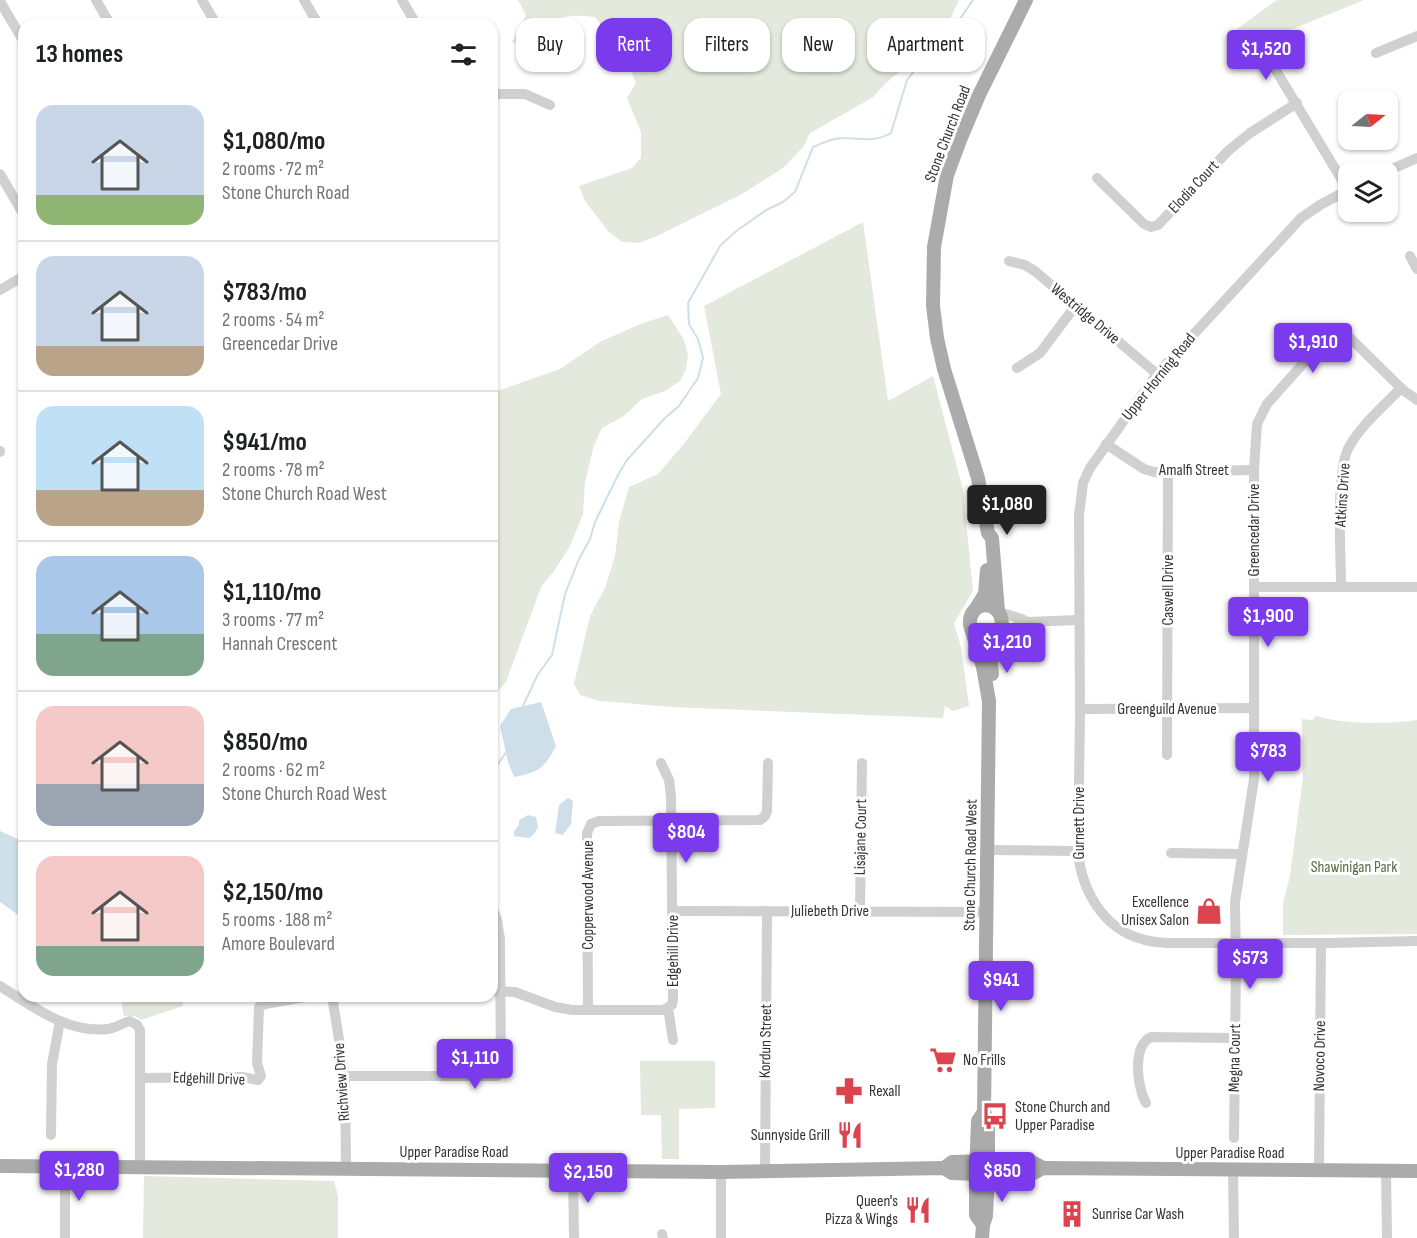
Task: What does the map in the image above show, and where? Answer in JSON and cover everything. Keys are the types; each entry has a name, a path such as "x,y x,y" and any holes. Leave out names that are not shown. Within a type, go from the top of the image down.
{"main road":[{"name":"Stone Church Road","path":"999,611 992,538 988,533 978,478 944,369 937,338 933,306 934,247 947,175 956,149 979,95 1026,0"},
{"name":"Stone Church Road","path":"977,607 985,594 987,585 984,538 988,533"},
{"path":"988,605 999,611 1002,621 991,648 992,683 989,691 970,618 977,607 988,605"},
{"path":"972,630 983,638 997,633"},
{"name":"Stone Church Road West","path":"982,1232 986,1216 982,1168 988,1121 984,1112 989,691"},
{"name":"Upper Paradise Road","path":"0,1166 722,1172 944,1168 952,1173 1032,1162 1043,1168 1417,1171"}],"street":[{"path":"96,0 106,18"},
{"path":"202,0 212,18"},
{"path":"304,0 314,18"},
{"path":"402,0 412,18"},
{"path":"3,2 18,31"},
{"path":"1376,53 1417,36"},
{"path":"1260,44 1338,173"},
{"path":"498,94 525,94 541,99 550,105"},
{"name":"Elodia Court","path":"1097,178 1144,224 1151,227 1158,225 1228,151 1250,133 1297,103"},
{"path":"1398,166 1417,158"},
{"path":"0,174 18,205"},
{"name":"Upper Horning Road","path":"1079,620 1079,515 1083,483 1106,444 1157,374 1301,218 1338,195"},
{"path":"1410,256 1417,269"},
{"name":"Westridge Drive","path":"1009,261 1025,265 1036,272 1157,374"},
{"path":"0,290 18,280"},
{"path":"1017,368 1040,352 1076,305"},
{"name":"Greencedar Drive","path":"1236,941 1235,902 1254,779 1254,470 1257,424 1267,404 1334,329 1341,328 1401,388 1417,400"},
{"name":"Atkins Drive","path":"1341,586 1342,470 1348,448 1364,426 1401,388"},
{"name":"Amalfi Street","path":"1106,444 1144,469 1168,472 1254,470"},
{"name":"Caswell Drive","path":"1167,755 1168,472"},
{"path":"1255,586 1417,587"},
{"path":"999,611 1026,622"},
{"path":"997,633 1026,622 1079,620"},
{"name":"Gurnett Drive","path":"1079,620 1078,851 1085,887 1094,903 1124,931 1142,939 1166,943 1417,941"},
{"name":"Greenguild Avenue","path":"1080,709 1254,708"},
{"name":"Edgehill Drive","path":"498,991 525,995 555,1007 588,1010 663,1010 668,1008 673,999 674,911 670,787 661,763"},
{"name":"Copperwood Avenue","path":"588,1010 587,833 591,824 599,821 757,821 763,819 767,811 768,763"},
{"name":"Lisajane Court","path":"860,911 862,763"},
{"path":"988,850 1078,851"},
{"path":"1170,853 1242,854"},
{"name":"Juliebeth Drive","path":"674,911 986,912"},
{"name":"Kordun Street","path":"765,1171 767,911"},
{"path":"498,925 501,939 498,970"},
{"name":"Megna Court","path":"1233,1138 1236,941"},
{"name":"Novoco Drive","path":"1319,1170 1321,943"},
{"path":"0,986 18,998"},
{"path":"25,1002 60,1021 95,1029 107,1029 124,1023 134,1023 140,1030 140,1166"},
{"name":"Edgehill Drive","path":"140,1078 242,1077 258,1080 261,1076 257,1063 259,1007 276,1002"},
{"name":"Richview Drive","path":"333,1002 345,1076 346,1168"},
{"path":"345,1076 497,1076 501,1072 497,1002"},
{"path":"668,1008 673,1040"},
{"path":"51,1135 51,1064 60,1021"},
{"path":"1146,1103 1139,1078 1139,1049 1144,1041 1151,1037 1235,1038"},
{"path":"65,1166 65,1238"},
{"path":"573,1169 574,1238"},
{"path":"1233,1169 1234,1238"},
{"path":"1386,1171 1387,1238"},
{"path":"721,1238 722,1172"}],"green space":[{"path":"518,0 959,0 950,18 867,18 867,72 899,72 872,98 810,133 804,146 783,168 742,194 639,243 622,242 608,231 585,201 579,186 632,168 641,158 641,132 627,98 636,83 632,72 672,72 672,18 596,18 573,16 524,18 526,15"},
{"path":"1277,0 1364,0 1234,53 1230,34"},
{"path":"863,222 888,401 933,376 963,490 973,591 954,623 961,647 969,706 953,711 945,706 943,718 672,707 600,701 580,695 574,684 590,616 605,588 615,556 619,522 629,487 658,474 721,394 704,306"},
{"path":"668,315 684,340 688,354 686,369 680,381 665,391 642,399 624,416 602,428 594,445 585,483 583,514 570,546 541,587 506,682 498,691 498,391 560,369 600,342"},
{"name":"Shawinigan Park","path":"1316,716 1366,723 1417,720 1417,934 1283,935 1283,903 1290,876 1303,777 1302,719 1312,720"},
{"path":"122,1002 183,1002 183,1006 141,1020 135,1016 124,1016"},
{"path":"640,1061 715,1061 715,1108 679,1109 679,1159 662,1159 661,1115 641,1115"},
{"path":"144,1176 334,1181 338,1196 338,1238 143,1238"}],"water":[{"path":"541,702 556,746 540,768 514,777 508,762 500,726 511,709"},
{"path":"568,798 573,801 571,824 563,835 555,833 559,805"},
{"path":"528,815 536,817 538,827 534,834 529,838 514,836 519,820"},
{"path":"0,831 18,839 18,915 0,902"}],"waterway":[{"path":"523,706 538,674 552,655 565,594 590,539 595,522 619,473 627,460 679,406 698,378 703,358 698,339 689,324 688,303 720,246 735,232 795,192 813,147 837,138 874,139 891,133 907,80 926,56 940,48 973,0"},
{"path":"498,764 507,751"}],"place":[{"name":"Excellence Unisex Salon","path":"1209,911"},
{"name":"No Frills","path":"943,1060"},
{"name":"Rexall","path":"849,1091"},
{"name":"Stone Church and Upper Paradise","path":"995,1116"},
{"name":"Sunnyside Grill","path":"850,1135"},
{"name":"Queen's Pizza & Wings","path":"918,1210"},
{"name":"Sunrise Car Wash","path":"1072,1214"}]}
